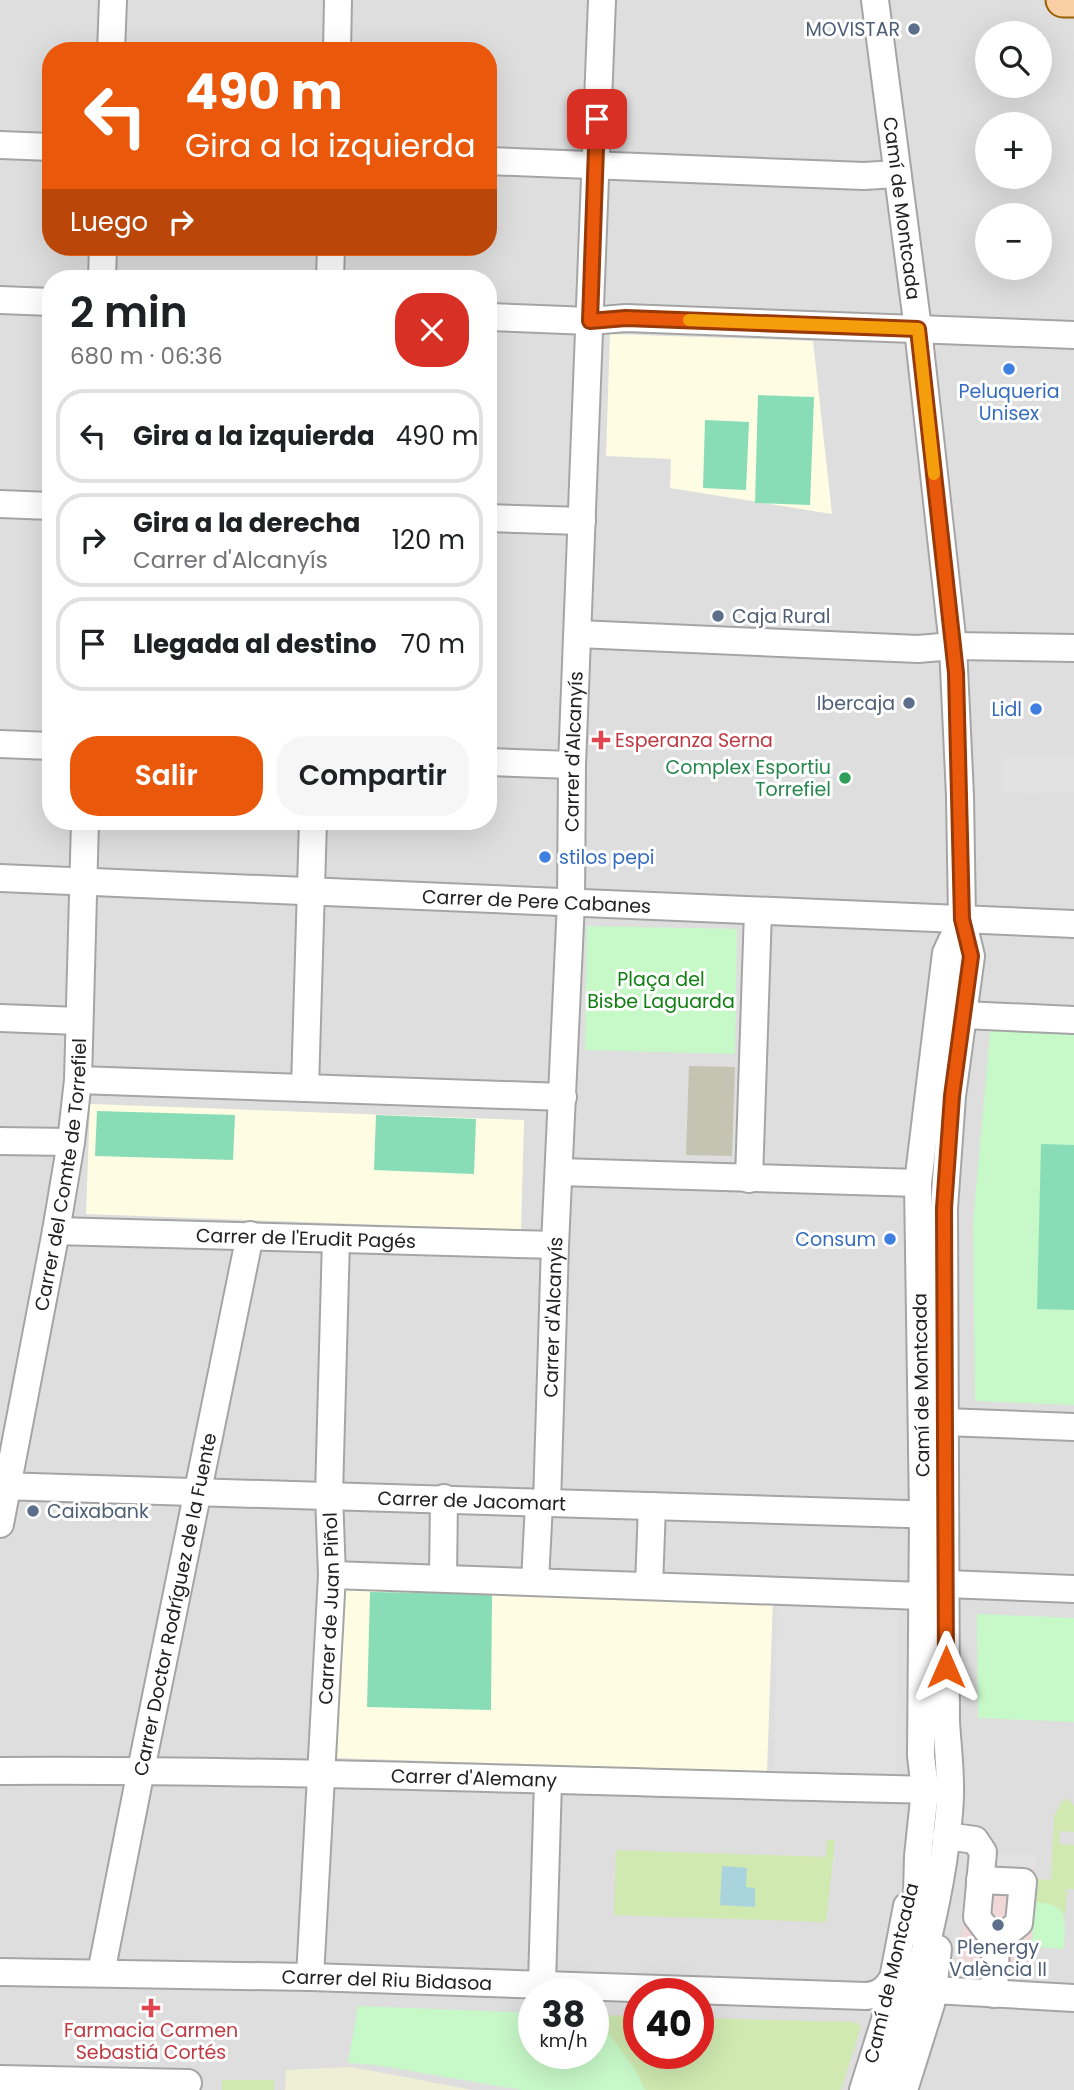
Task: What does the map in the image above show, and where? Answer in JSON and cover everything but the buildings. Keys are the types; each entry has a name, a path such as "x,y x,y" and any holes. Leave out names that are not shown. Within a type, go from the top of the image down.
{"main road":[{"path":"1063,0 1074,0"}],"street":[{"path":"111,42 113,0"},
{"path":"337,42 338,0"},
{"name":"Carrer d'Alcanyís","path":"536,1582 543,1503 563,1097 572,765 602,0"},
{"name":"Camí de Montcada","path":"875,0 918,329 953,646 962,919 971,956 952,1096 944,1208 944,1422 934,1515 921,1756 937,1790 936,1851 903,2033 884,2090"},
{"path":"0,145 42,147"},
{"path":"497,161 864,176 897,174"},
{"path":"0,300 42,302"},
{"path":"497,317 590,321 626,318 1074,335"},
{"path":"0,504 42,506"},
{"path":"497,518 582,521"},
{"path":"578,634 918,649 953,646 1074,649"},
{"path":"0,744 42,746"},
{"path":"497,762 572,765"},
{"name":"Carrer del Comte de Torrefiel","path":"0,1524 4,1486 71,1142 78,1080 85,830"},
{"path":"305,1088 313,830"},
{"name":"Carrer de Pere Cabanes","path":"0,878 1074,924"},
{"path":"749,1179 758,911"},
{"name":"Camí de Montcada","path":"934,1515 918,1183 946,953 962,919"},
{"path":"963,1015 1074,1020"},
{"path":"0,1018 79,1020"},
{"path":"78,1080 563,1097"},
{"path":"0,1141 71,1142"},
{"path":"559,1172 918,1183"},
{"name":"Carrer de l'Erudit Pagés","path":"55,1231 555,1245"},
{"name":"Carrer Doctor Rodríguez de la Fuente","path":"102,1973 250,1235"},
{"name":"Carrer de Juan Piñol","path":"310,1977 332,1575 329,1494 336,1238"},
{"path":"944,1422 1074,1427"},
{"name":"Carrer de Jacomart","path":"4,1486 329,1494 934,1515"},
{"path":"443,1578 444,1499"},
{"path":"649,1586 652,1506"},
{"path":"332,1575 649,1586 1074,1589"},
{"name":"Carrer d'Alemany","path":"0,1771 320,1773 937,1790"},
{"path":"542,1978 548,1781"},
{"path":"936,1851 975,1839 983,1852 977,1917 996,1942 994,1994"},
{"path":"980,1880 1023,1882 1019,1923 996,1942"},
{"name":"Carrer del Riu Bidasoa","path":"0,1972 518,1982"},
{"name":"Carrer del Riu Bidasoa","path":"609,1986 866,1996 880,1993 886,1988 913,1986"},
{"path":"913,1986 994,1994 1074,1997"},
{"name":"Camí de Montcada","path":"863,2090 885,2020 913,1986"},
{"name":"Camí de Montcada","path":"904,2090 927,2017 913,1986"},
{"path":"0,2079 188,2083"}],"shaded area":[{"path":"0,0 1074,0 1074,2090 0,2090"},
{"path":"610,334 813,341 832,514 670,488 671,459 606,456"},
{"path":"1001,753 1074,756 1074,792 1001,793"},
{"path":"689,1066 735,1067 732,1156 686,1155"},
{"path":"90,1104 524,1120 521,1230 86,1214"},
{"path":"344,1584 773,1598 767,1772 337,1758"},
{"path":"777,1598 899,1601 896,1775 774,1773"},
{"name":"Plenergy València II","path":"973,1852 1036,1853 1031,1962 958,1961"},
{"path":"994,1853 1036,1853 1035,1869 993,1868"},
{"path":"352,2067 472,2090 285,2090 286,2070"}],"green space":[{"path":"758,395 814,397 810,505 755,503"},
{"path":"705,420 749,422 746,490 703,488"},
{"name":"Plaça del Bisbe Laguarda","path":"587,926 737,929 735,1054 585,1050"},
{"path":"991,1022 1074,1026 1074,1405 975,1401 973,1222"},
{"path":"97,1111 235,1115 233,1160 95,1156"},
{"path":"376,1115 476,1119 474,1174 374,1170"},
{"path":"1041,1144 1074,1145 1074,1310 1037,1309"},
{"path":"370,1592 492,1594 491,1710 367,1707"},
{"path":"977,1614 1074,1618 1074,1722 978,1718"},
{"path":"1067,1798 1074,1806 1074,1832 1060,1831 1059,1844 1074,1845 1074,1889 1067,1889 1065,1917 1063,1912 1034,1902 1035,1879 1051,1880 1054,1816"},
{"path":"827,1840 835,1840 826,1922 614,1915 616,1850 826,1857"},
{"path":"1034,1902 1046,1903 1060,1910 1065,1921 1064,1949 1032,1947"},
{"path":"358,2006 518,2012 518,2069 609,2069 609,2034 623,2053 623,2069 635,2069 645,2090 522,2090 376,2065 348,2063"},
{"path":"609,2015 623,2016 623,2069 714,2069 714,2018 855,2022 861,2026 841,2090 619,2090 604,2069 609,2069"},
{"path":"222,2080 274,2080 274,2090 222,2090"}],"water":[{"path":"722,1866 747,1868 746,1887 755,1888 755,1907 720,1905"}],"slow traffic":[{"path":"689,320 918,329 934,474"}],"place":[{"name":"MOVISTAR","path":"914,29"},
{"name":"Peluqueria Unisex","path":"1009,369"},
{"name":"Caja Rural","path":"718,616"},
{"name":"Ibercaja","path":"909,703"},
{"name":"Lidl","path":"1036,709"},
{"name":"Esperanza Serna","path":"601,740"},
{"name":"Complex Esportiu Torrefiel","path":"845,778"},
{"name":"stilos pepi","path":"545,857"},
{"name":"Consum","path":"890,1239"},
{"name":"Caixabank","path":"33,1511"},
{"name":"Plenergy València II","path":"998,1925"},
{"name":"Farmacia Carmen Sebastiá Cortés","path":"151,2008"}],"route":[{"path":"597,119 590,321 626,318 918,329 956,673 962,919 971,956 952,1096 944,1208 946,1667"}]}
